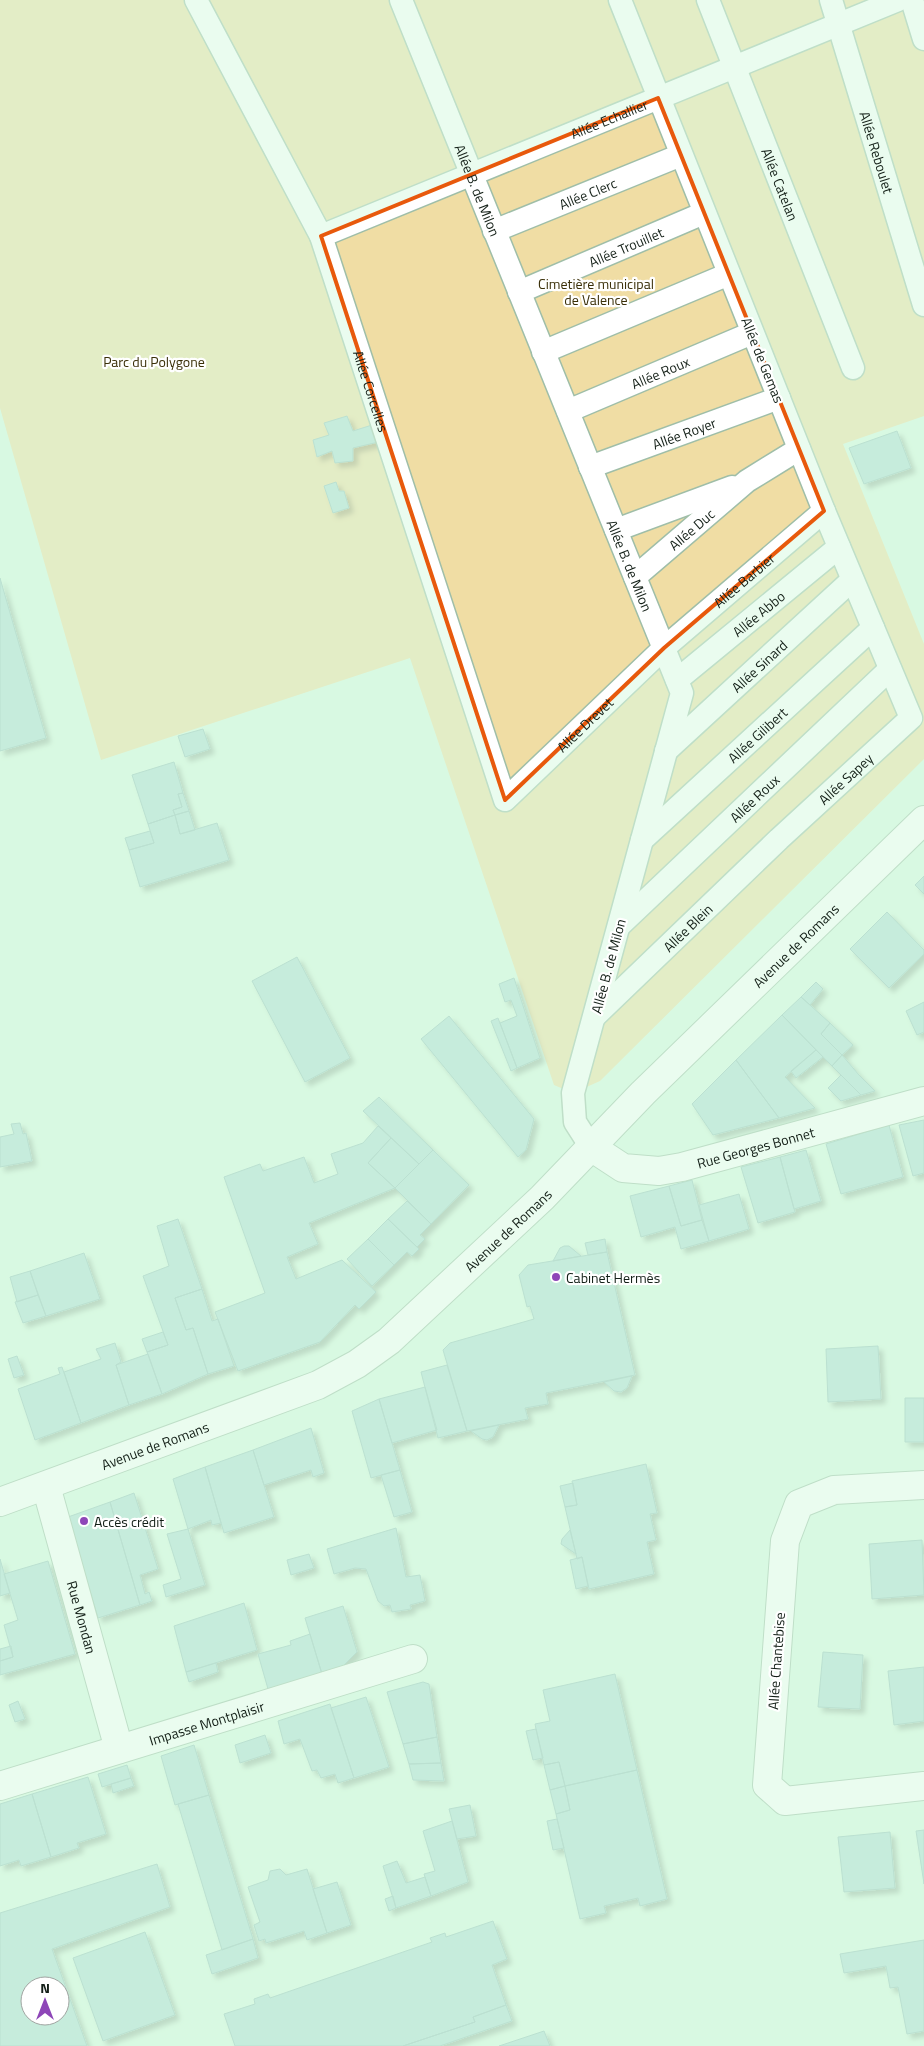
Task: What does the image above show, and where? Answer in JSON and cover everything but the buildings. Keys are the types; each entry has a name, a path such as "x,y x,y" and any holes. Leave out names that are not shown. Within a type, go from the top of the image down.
{"street":[{"name":"Allée Corcelles","path":"196,0 321,236 505,800"},
{"name":"Allée B. de Milon","path":"401,0 682,694 573,1093 575,1122 591,1147"},
{"name":"Allée de Gemas","path":"620,0 838,547 910,718"},
{"name":"Allée Catelan","path":"708,0 853,368"},
{"name":"Allée Reboulet","path":"831,0 924,305"},
{"name":"Allée Echallier","path":"321,236 898,0"},
{"path":"912,0 924,36"},
{"name":"Allée Clerc","path":"494,231 681,155"},
{"name":"Allée Trouillet","path":"519,292 704,213"},
{"path":"543,352 729,274"},
{"name":"Allée Roux","path":"568,411 752,333"},
{"name":"Allée Royer","path":"590,467 779,398"},
{"name":"Allée Duc","path":"635,577 747,481 799,449"},
{"name":"Allée Duc","path":"616,530 747,481"},
{"name":"Allée Barbier","path":"664,648 824,511"},
{"name":"Allée Abbo","path":"677,680 838,547"},
{"name":"Allée Sinard","path":"666,751 852,580"},
{"name":"Allée Gilibert","path":"642,840 873,628"},
{"name":"Allée Drevet","path":"505,800 664,648"},
{"name":"Allée Roux","path":"619,926 890,669"},
{"name":"Allée Sapey","path":"780,839 910,718"},
{"name":"Avenue de Romans","path":"0,1502 318,1385 357,1364 396,1334 542,1198 644,1093 924,820"},
{"name":"Allée Blein","path":"594,1016 780,839"},
{"name":"Rue Georges Bonnet","path":"591,1147 623,1168 659,1171 682,1167 924,1101"},
{"name":"Allée Chantebise","path":"924,1485 834,1490 799,1504 785,1541 767,1785 785,1801 924,1786"},
{"name":"Rue Mondan","path":"46,1486 119,1749"},
{"name":"Impasse Montplaisir","path":"0,1786 413,1659"}],"highlighted area":[{"path":"658,98 824,511 664,648 505,800 321,236"}],"green space":[{"name":"Cimetière municipal de Valence","path":"0,0 924,0 924,416 843,444 924,644 924,759 600,1081 573,1093 554,1085 410,658 101,760 0,408"}],"place":[{"name":"Cabinet Hermès","path":"556,1277"},
{"name":"Accès crédit","path":"84,1521"}],"park label":[{"name":"Parc du Polygone","path":"154,361"}]}
